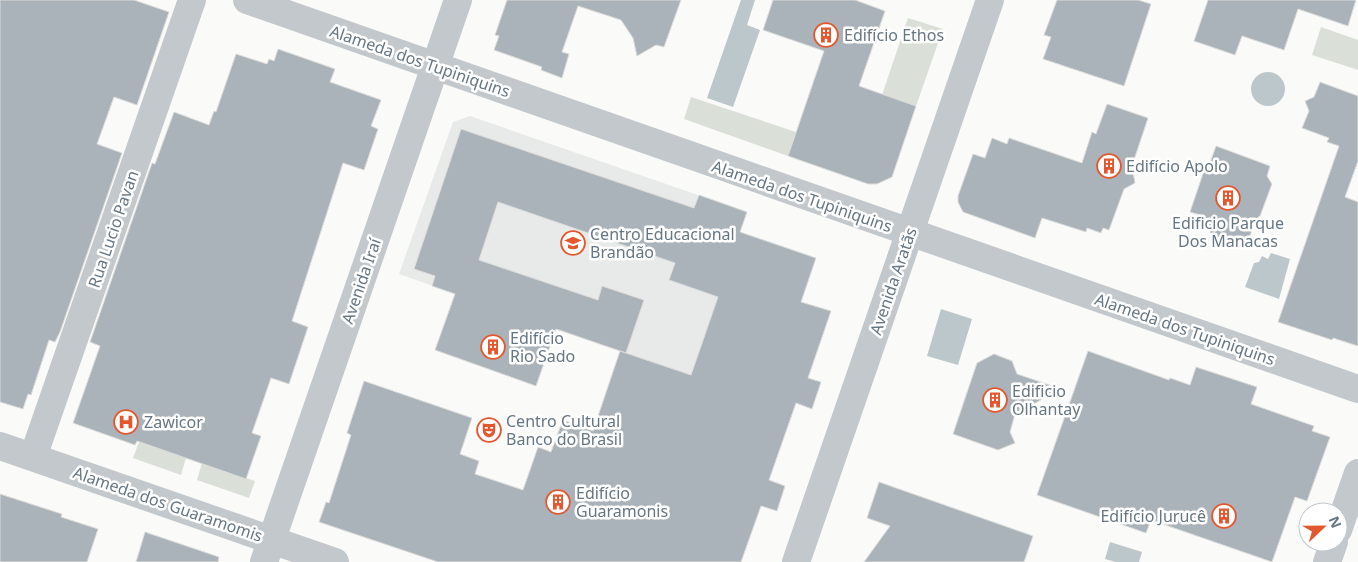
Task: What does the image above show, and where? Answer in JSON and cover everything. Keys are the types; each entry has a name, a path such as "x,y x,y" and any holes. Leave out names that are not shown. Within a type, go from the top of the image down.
{"street":[{"name":"Rua Lucio Pavan","path":"33,457 192,0"},
{"name":"Alameda dos Tupiniquins","path":"247,0 910,234 1358,389"},
{"name":"Avenida Iraí","path":"268,551 458,0"},
{"name":"Avenida Aratãs","path":"796,562 990,0"},
{"name":"Alameda dos Guaramomis","path":"0,446 33,457 268,551 335,562"},
{"path":"1348,502 1358,472"}],"shaded area":[{"path":"741,0 755,0 747,25 760,30 733,107 707,98"},
{"path":"908,18 943,29 916,106 882,95"},
{"path":"1321,27 1358,40 1358,70 1312,55"},
{"path":"1268,72 1280,77 1285,89 1280,101 1268,106 1256,101 1251,89 1256,77"},
{"path":"691,97 796,132 788,156 684,119"},
{"name":"Centro Educacional Brandão","path":"470,116 747,212 691,376 399,274 453,122"},
{"path":"1271,253 1290,259 1279,299 1245,287 1254,263 1259,262 1262,256 1268,259"},
{"path":"941,309 972,319 958,365 927,356"},
{"path":"139,442 186,458 181,475 133,458"},
{"path":"202,463 255,481 249,498 197,480"},
{"path":"1110,542 1142,552 1139,562 1116,562 1105,559"}],"building":[{"path":"0,0 134,0 169,12 137,105 114,97 97,144 122,153 60,332 55,342 49,340 31,395 28,394 23,409 0,402"},
{"path":"507,0 681,0 664,47 656,45 637,56 633,38 621,20 578,6 562,52 569,54 562,78 541,70 542,67 494,50 499,36 495,35"},
{"path":"773,0 855,0 885,11 859,86 916,106 892,177 877,184 868,184 788,156 824,51 763,30"},
{"path":"1057,0 1138,0 1151,4 1124,86 1043,59 1051,37 1044,35"},
{"path":"1208,0 1356,0 1348,26 1298,9 1284,50 1242,36 1235,55 1194,41"},
{"path":"278,49 335,69 330,82 381,100 371,126 378,129 364,170 343,163 292,321 308,327 289,384 271,378 252,433 261,436 246,479 137,441 135,445 73,423 100,346 90,342 152,163 155,164 174,112 209,125 214,111 216,112 236,54 267,64 269,59 274,61"},
{"path":"1320,82 1358,96 1358,161 1345,197 1358,202 1358,346 1333,338 1332,340 1278,322 1339,146 1327,142 1329,138 1302,128 1309,111 1305,101 1314,97"},
{"path":"1107,104 1148,118 1132,166 1135,183 1124,189 1109,230 1103,228 1101,233 1087,228 1086,232 1042,218 1035,238 963,212 958,202 958,196 973,154 985,158 992,138 1007,144 1009,138 1082,163 1092,132 1096,134"},
{"path":"461,129 694,208 699,195 747,212 740,232 816,258 801,302 831,311 808,378 821,382 812,409 796,403 769,480 785,486 777,511 761,506 741,562 438,562 319,522 326,502 329,503 351,435 347,433 364,381 472,418 460,454 479,461 475,474 523,490 538,447 551,452 563,420 593,431 620,351 691,375 718,297 669,280 675,263 498,202 479,260 598,300 602,286 644,300 626,353 556,329 536,386 435,350 455,294 432,286 435,276 414,269"},
{"name":"Edificio Parque Dos Manacas","path":"1216,146 1270,166 1267,176 1272,184 1260,216 1257,218 1247,243 1236,249 1215,241 1208,228 1201,225 1204,216 1190,212 1207,162 1210,163"},
{"path":"1088,351 1169,380 1170,378 1190,385 1196,367 1257,387 1251,404 1314,426 1312,431 1330,437 1307,501 1295,497 1272,562 1151,520 1146,533 1037,495"},
{"name":"Edificio Olhantay","path":"994,354 1012,361 1017,374 1061,389 1015,414 1010,432 1015,443 998,450 953,434 977,363"},
{"path":"879,482 1033,536 1024,562 864,562 890,526 867,518"},
{"path":"0,494 62,514 61,517 98,529 87,562 0,562"},
{"path":"145,532 219,557 218,562 136,562"}],"place":[{"name":"Edifício Ethos","path":"826,35"},
{"name":"Edifício Apolo","path":"1109,166"},
{"name":"Edificio Parque Dos Manacas","path":"1228,198"},
{"name":"Centro Educacional Brandão","path":"573,243"},
{"name":"Edifício Rio Sado","path":"493,347"},
{"name":"Edificio Olhantay","path":"995,400"},
{"name":"Zawicor","path":"126,422"},
{"name":"Centro Cultural Banco do Brasil","path":"489,430"},
{"name":"Edifício Guaramonis","path":"558,502"},
{"name":"Edifício Jurucê","path":"1224,516"}]}
